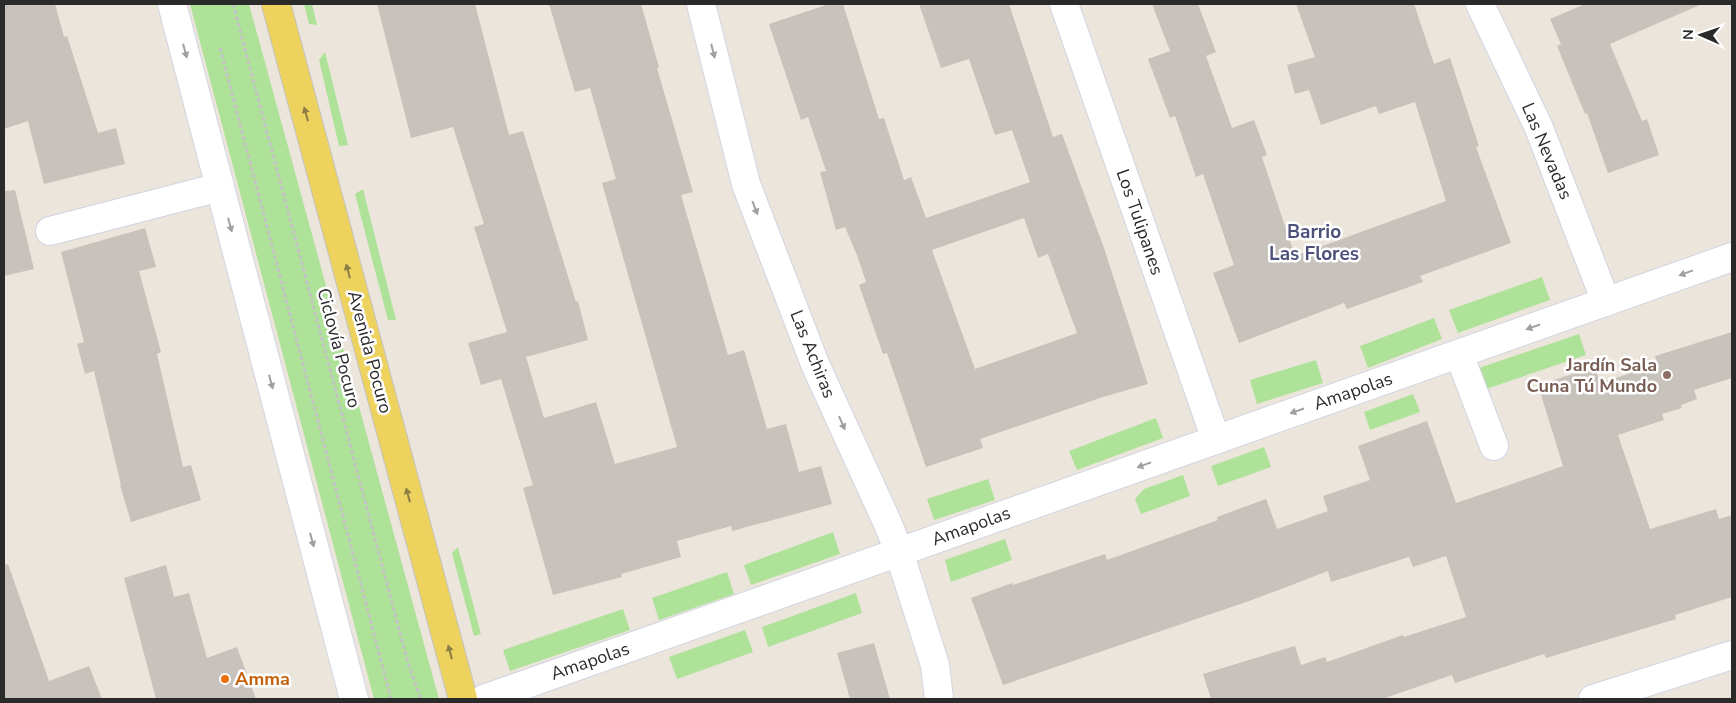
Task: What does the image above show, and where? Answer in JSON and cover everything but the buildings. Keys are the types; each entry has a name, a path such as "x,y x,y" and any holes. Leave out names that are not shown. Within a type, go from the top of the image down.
{"main road":[{"name":"Avenida Pocuro","path":"276,4 463,699"}],"street":[{"path":"172,4 354,699"},
{"name":"Las Achiras","path":"700,4 746,184 815,364 899,552 935,665 939,699"},
{"name":"Los Tulipanes","path":"1064,4 1216,440"},
{"name":"Las Nevadas","path":"1480,4 1539,128 1606,302"},
{"path":"50,231 183,195 220,187"},
{"name":"Amapolas","path":"484,699 1732,257"},
{"path":"1459,354 1494,446"},
{"path":"1593,699 1732,655"}],"path":[{"name":"Ciclovía Pocuro","path":"233,4 408,663 421,699"},
{"path":"219,42 392,699"}],"green space":[{"path":"190,4 249,4 439,699 374,699"},
{"path":"304,4 312,4 317,25 309,24"},
{"path":"325,52 348,145 339,146 319,60"},
{"path":"363,189 396,320 388,320 355,194"},
{"path":"1542,277 1550,300 1458,333 1449,310"},
{"path":"1434,318 1442,339 1368,368 1360,346"},
{"path":"1579,334 1586,355 1483,390 1476,369"},
{"path":"1316,360 1323,383 1257,404 1250,380"},
{"path":"1413,394 1420,412 1370,430 1364,412"},
{"path":"1156,418 1163,438 1077,470 1069,451"},
{"path":"1264,447 1271,467 1218,486 1211,466"},
{"path":"1183,475 1190,496 1141,514 1135,499 1144,489"},
{"path":"988,479 995,500 934,520 927,499"},
{"path":"833,532 840,554 751,585 744,565"},
{"path":"1005,539 1012,560 951,582 945,560"},
{"path":"458,547 481,634 474,636 452,553"},
{"path":"727,572 734,594 659,620 652,598"},
{"path":"856,593 862,613 768,647 762,627"},
{"path":"623,609 630,630 510,671 503,650"},
{"path":"745,630 753,652 677,679 669,657"}],"place":[{"name":"Jardín Sala Cuna Tú Mundo","path":"1667,375"},
{"name":"Amma","path":"225,679"}],"district":[{"name":"Barrio Las Flores","path":"1314,243"}]}
